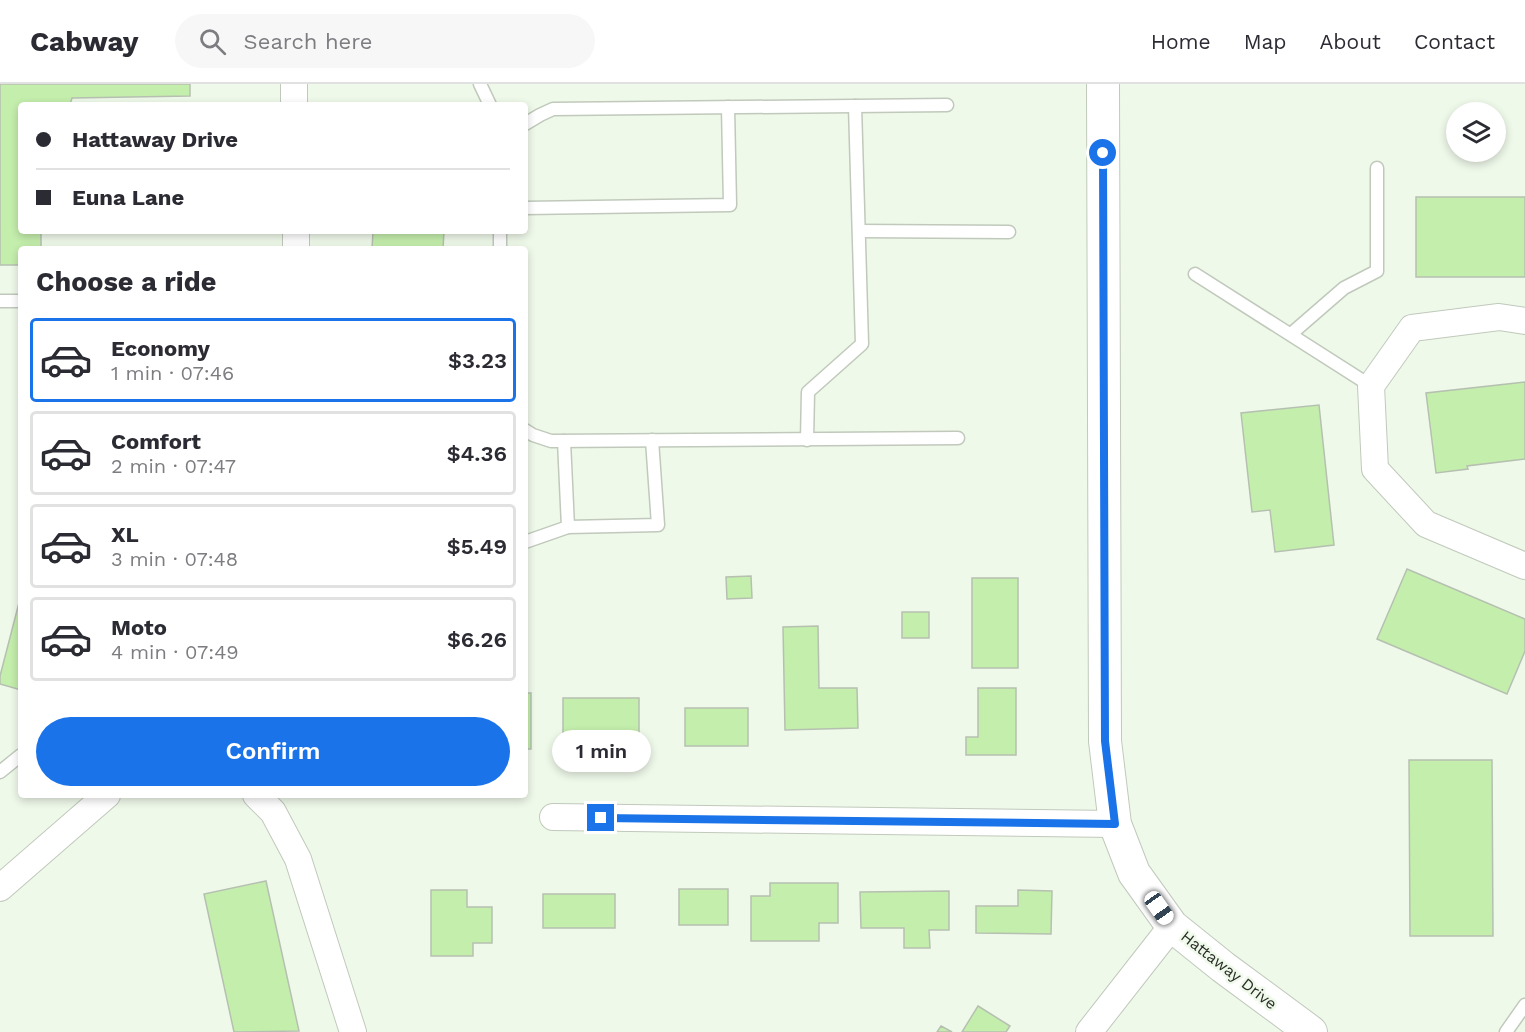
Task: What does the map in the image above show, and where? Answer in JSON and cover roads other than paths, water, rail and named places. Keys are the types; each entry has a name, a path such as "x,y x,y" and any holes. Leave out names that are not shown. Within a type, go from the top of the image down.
{"street":[{"path":"294,84 294,102"},
{"name":"Hattaway Drive","path":"1103,84 1105,741 1115,824 1134,873 1172,926 1311,1032"},
{"path":"1525,321 1499,316 1412,328 1371,386 1375,469 1426,525 1525,566"},
{"path":"0,888 104,798"},
{"path":"259,798 273,812 298,859 353,1032"},
{"path":"553,817 1115,824"},
{"path":"1089,1032 1172,926"}],"lane":[{"path":"480,84 489,102"},
{"path":"528,122 553,109 947,105"},
{"path":"807,440 808,392 862,344 855,106"},
{"path":"528,208 729,205 728,107"},
{"path":"1291,334 1344,288 1377,271 1377,168"},
{"path":"859,231 1009,232"},
{"path":"1196,274 1371,386"},
{"path":"0,301 18,301"},
{"path":"528,435 551,441 958,438"},
{"path":"528,541 568,527 658,525 652,440"},
{"path":"564,441 568,527"},
{"path":"0,772 18,757"},
{"path":"1506,1032 1525,1005"}]}
